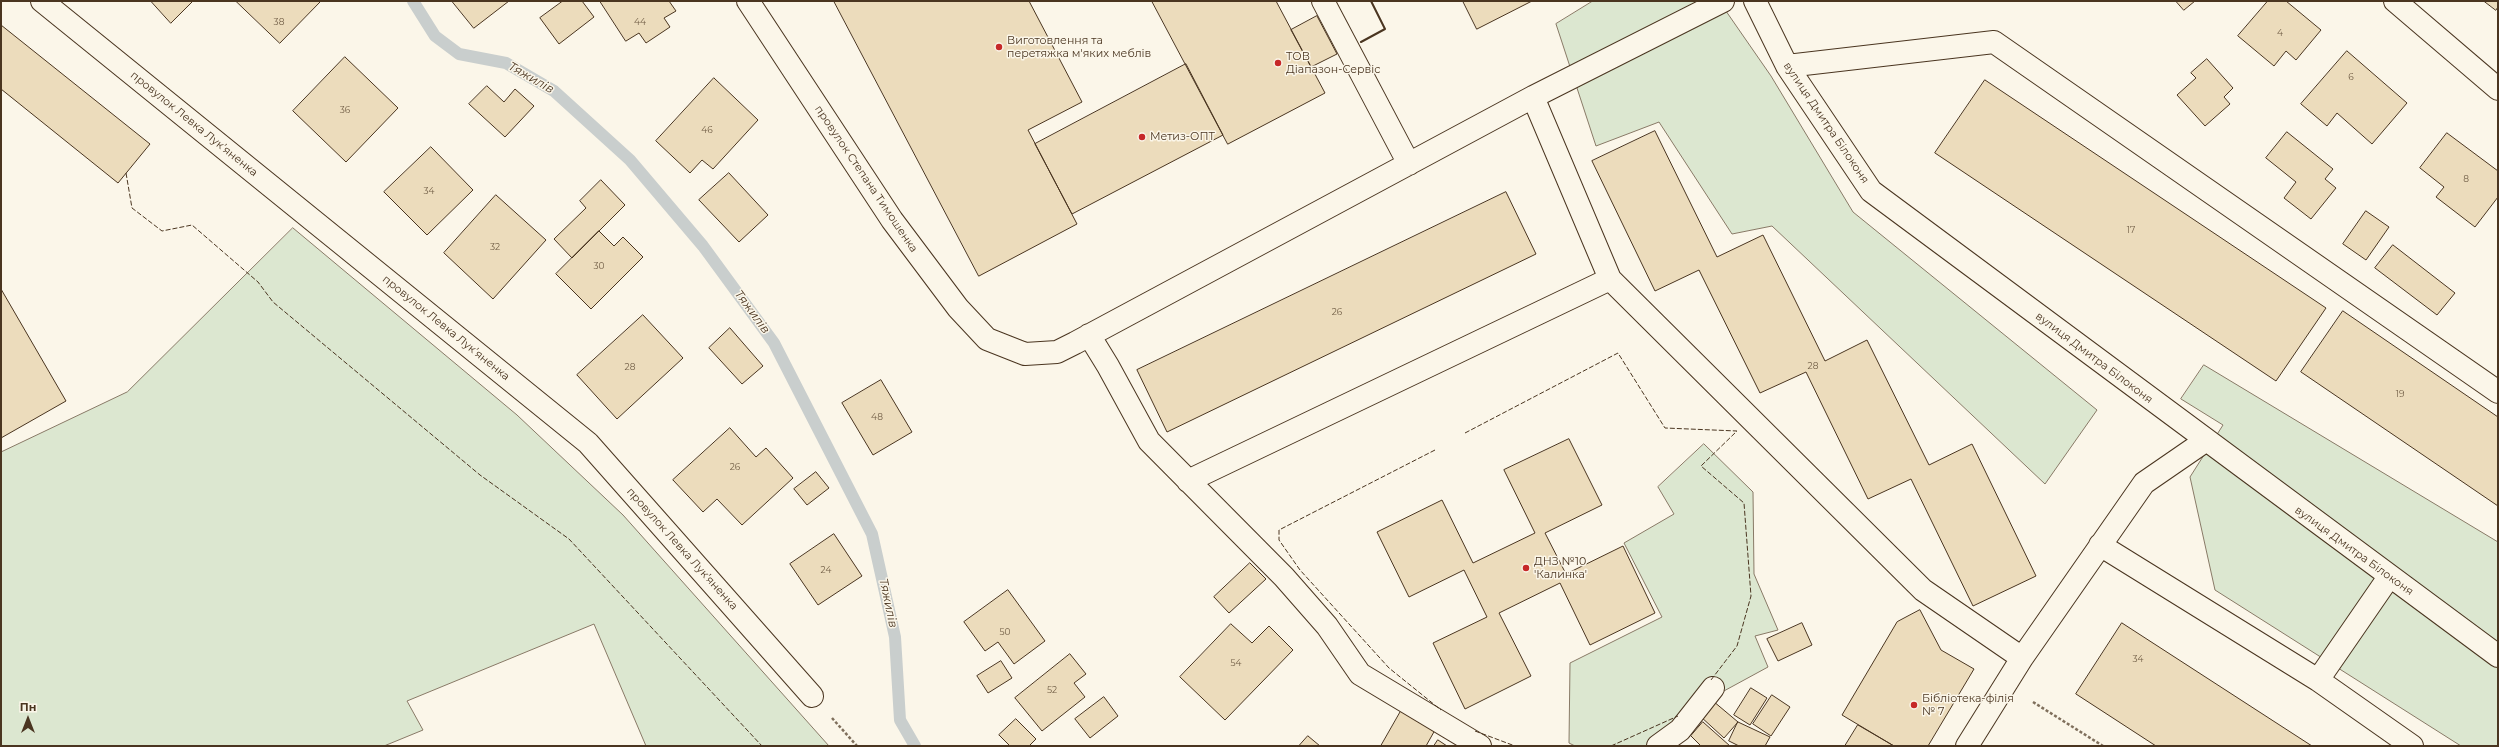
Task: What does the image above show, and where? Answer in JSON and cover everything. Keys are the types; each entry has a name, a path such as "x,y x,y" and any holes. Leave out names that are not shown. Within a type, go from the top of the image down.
{"street":[{"name":"провулок Левка Лукʼяненка","path":"42,1 588,443 812,696"},
{"name":"провулок Степана Тимошенка","path":"748,1 892,220 958,308 987,339 1026,354 1057,352 1533,97 1723,1"},
{"path":"1323,1 1409,164"},
{"name":"вулиця Дмитра Білоконя","path":"1755,1 1787,66 1871,191 2205,441 2498,656"},
{"path":"2395,1 2498,89"},
{"path":"1787,66 1994,42 2498,392"},
{"path":"1533,97 1610,279 1923,590 2022,658"},
{"path":"1188,481 1610,279"},
{"path":"1089,335 1108,366 1149,441 1288,583 1327,626 1360,674 1480,746"},
{"path":"1968,746 2022,658 2100,544 2144,483 2205,441"},
{"path":"2100,544 2318,680 2412,746"},
{"path":"2318,680 2389,577"},
{"path":"1658,746 1680,730 1713,688"}],"path":[{"path":"2006,684 2103,746"}],"green space":[{"path":"1593,1 1719,1 1771,76 1853,212 2097,410 2045,484 1772,226 1732,234 1659,122 1596,146 1556,24"},
{"path":"293,228 517,415 623,515 829,746 646,746 594,624 407,701 423,730 384,746 1,746 1,452 127,392"},
{"path":"2204,365 2498,542 2498,746 2461,746 2215,590 2190,477 2223,425 2181,399"},
{"path":"1704,444 1753,492 1754,574 1778,630 1755,636 1768,667 1711,698 1675,746 1575,746 1569,743 1570,663 1662,617 1624,543 1674,514 1658,487"}],"building":[{"path":"151,1 193,1 171,23"},
{"path":"236,1 319,1 320,2 280,43"},
{"path":"452,1 509,1 474,28"},
{"path":"563,1 582,1 594,17 559,44 540,18"},
{"path":"600,1 669,1 676,11 664,18 670,27 646,43 639,33 626,41"},
{"path":"834,1 1029,1 1082,102 1028,130 1077,224 979,276"},
{"path":"1152,1 1276,1 1325,93 1228,144"},
{"path":"1463,1 1532,1 1477,29"},
{"path":"2176,1 2195,1 2184,10"},
{"path":"2268,1 2286,1 2321,30 2296,60 2286,51 2274,66 2238,36"},
{"path":"2484,1 2498,1 2498,7 2496,10"},
{"path":"1317,16 1337,54 1311,67 1291,30"},
{"path":"1,25 150,144 118,183 1,89"},
{"path":"2347,51 2407,103 2372,144 2337,113 2327,126 2301,104"},
{"path":"345,57 398,108 346,162 293,111"},
{"path":"2207,59 2233,88 2224,97 2230,104 2205,126 2177,95 2196,78 2191,73"},
{"path":"1186,64 1223,135 1072,214 1035,144"},
{"path":"714,78 758,120 713,169 702,160 690,173 656,141"},
{"path":"1985,80 2326,308 2276,381 1935,153"},
{"path":"487,86 504,102 515,89 534,106 505,137 469,104"},
{"path":"1655,131 1717,257 1763,235 1825,361 1867,340 1929,465 1972,444 2036,576 1973,606 1911,479 1868,499 1806,372 1760,393 1699,270 1655,291 1592,161"},
{"path":"2287,132 2333,169 2325,179 2336,188 2311,219 2284,198 2296,182 2266,158"},
{"path":"2447,133 2498,171 2498,197 2475,227 2436,197 2444,187 2420,168"},
{"path":"431,147 473,190 427,235 384,192"},
{"path":"729,173 768,215 739,242 699,200"},
{"path":"601,180 625,205 572,258 554,239 586,208 580,201"},
{"path":"1506,192 1536,254 1167,432 1137,370"},
{"path":"496,195 546,240 493,299 444,253"},
{"path":"2366,211 2389,227 2366,260 2343,244"},
{"path":"599,231 614,246 623,237 643,257 591,309 556,274"},
{"path":"2393,245 2455,293 2437,315 2375,268"},
{"path":"1,289 66,401 1,438"},
{"path":"2343,311 2498,417 2498,506 2301,372"},
{"path":"643,315 683,358 617,419 577,375"},
{"path":"730,328 763,366 742,384 709,348"},
{"path":"881,380 912,432 873,455 842,403"},
{"path":"730,428 756,457 766,448 793,478 742,525 717,499 703,512 673,480"},
{"path":"1569,439 1602,505 1545,533 1566,574 1623,546 1655,613 1590,645 1560,583 1499,613 1531,676 1465,709 1433,643 1487,617 1464,570 1409,597 1377,532 1442,500 1473,563 1535,533 1504,470"},
{"path":"816,472 829,488 807,505 794,489"},
{"path":"834,534 862,576 818,605 790,564"},
{"path":"1250,563 1266,579 1229,613 1214,597"},
{"path":"1008,590 1045,641 1014,664 998,642 985,651 964,622"},
{"path":"1920,610 1941,650 1974,669 1928,746 1894,746 1842,715 1897,622"},
{"path":"1802,623 1812,645 1778,661 1767,639"},
{"path":"2122,623 2312,746 2156,746 2076,694"},
{"path":"1231,624 1252,643 1269,626 1293,650 1225,720 1180,677"},
{"path":"1070,654 1086,674 1074,683 1085,697 1042,731 1015,698"},
{"path":"1001,661 1012,678 988,693 977,676"},
{"path":"1751,688 1767,698 1750,725 1734,715"},
{"path":"1772,695 1790,707 1771,736 1753,724"},
{"path":"1104,697 1118,716 1090,738 1075,719"},
{"path":"1713,701 1738,722 1724,738 1700,716"},
{"path":"1401,711 1435,730 1426,746 1381,746"},
{"path":"1016,719 1036,739 1029,746 1010,746 999,735"},
{"path":"1703,722 1730,746 1701,746 1691,736"},
{"path":"1738,722 1770,737 1765,746 1739,746 1729,741"},
{"path":"1858,725 1894,746 1845,746"},
{"path":"1308,736 1320,746 1299,746"},
{"path":"1438,740 1447,746 1434,746"}],"waterway":[{"name":"Тяжилів","path":"413,1 435,36 459,54 506,63 554,91 630,160 703,246 774,343 872,534 895,637 900,720 915,746"}],"fence":[{"path":"126,173 132,208 162,231 192,225 258,282 273,302 480,475 569,539 762,746"},
{"path":"1465,433 1618,353 1665,428 1737,431 1701,466 1744,503 1751,596 1737,646 1711,680"},
{"path":"1435,450 1279,530 1279,540 1300,570 1389,668 1441,710"},
{"path":"1611,746 1678,716"},
{"path":"1475,731 1515,746"}],"wall":[{"path":"1361,42 1385,29 1371,1"}],"place":[{"name":"Виготовлення та перетяжка м'яких меблів","path":"999,47"},
{"name":"ТОВ Діапазон-Сервіс","path":"1278,63"},
{"name":"Метиз-ОПТ","path":"1142,137"},
{"name":"ДНЗ №10 'Калинка'","path":"1526,568"},
{"name":"Бібліотека-філія № 7","path":"1914,705"}]}
